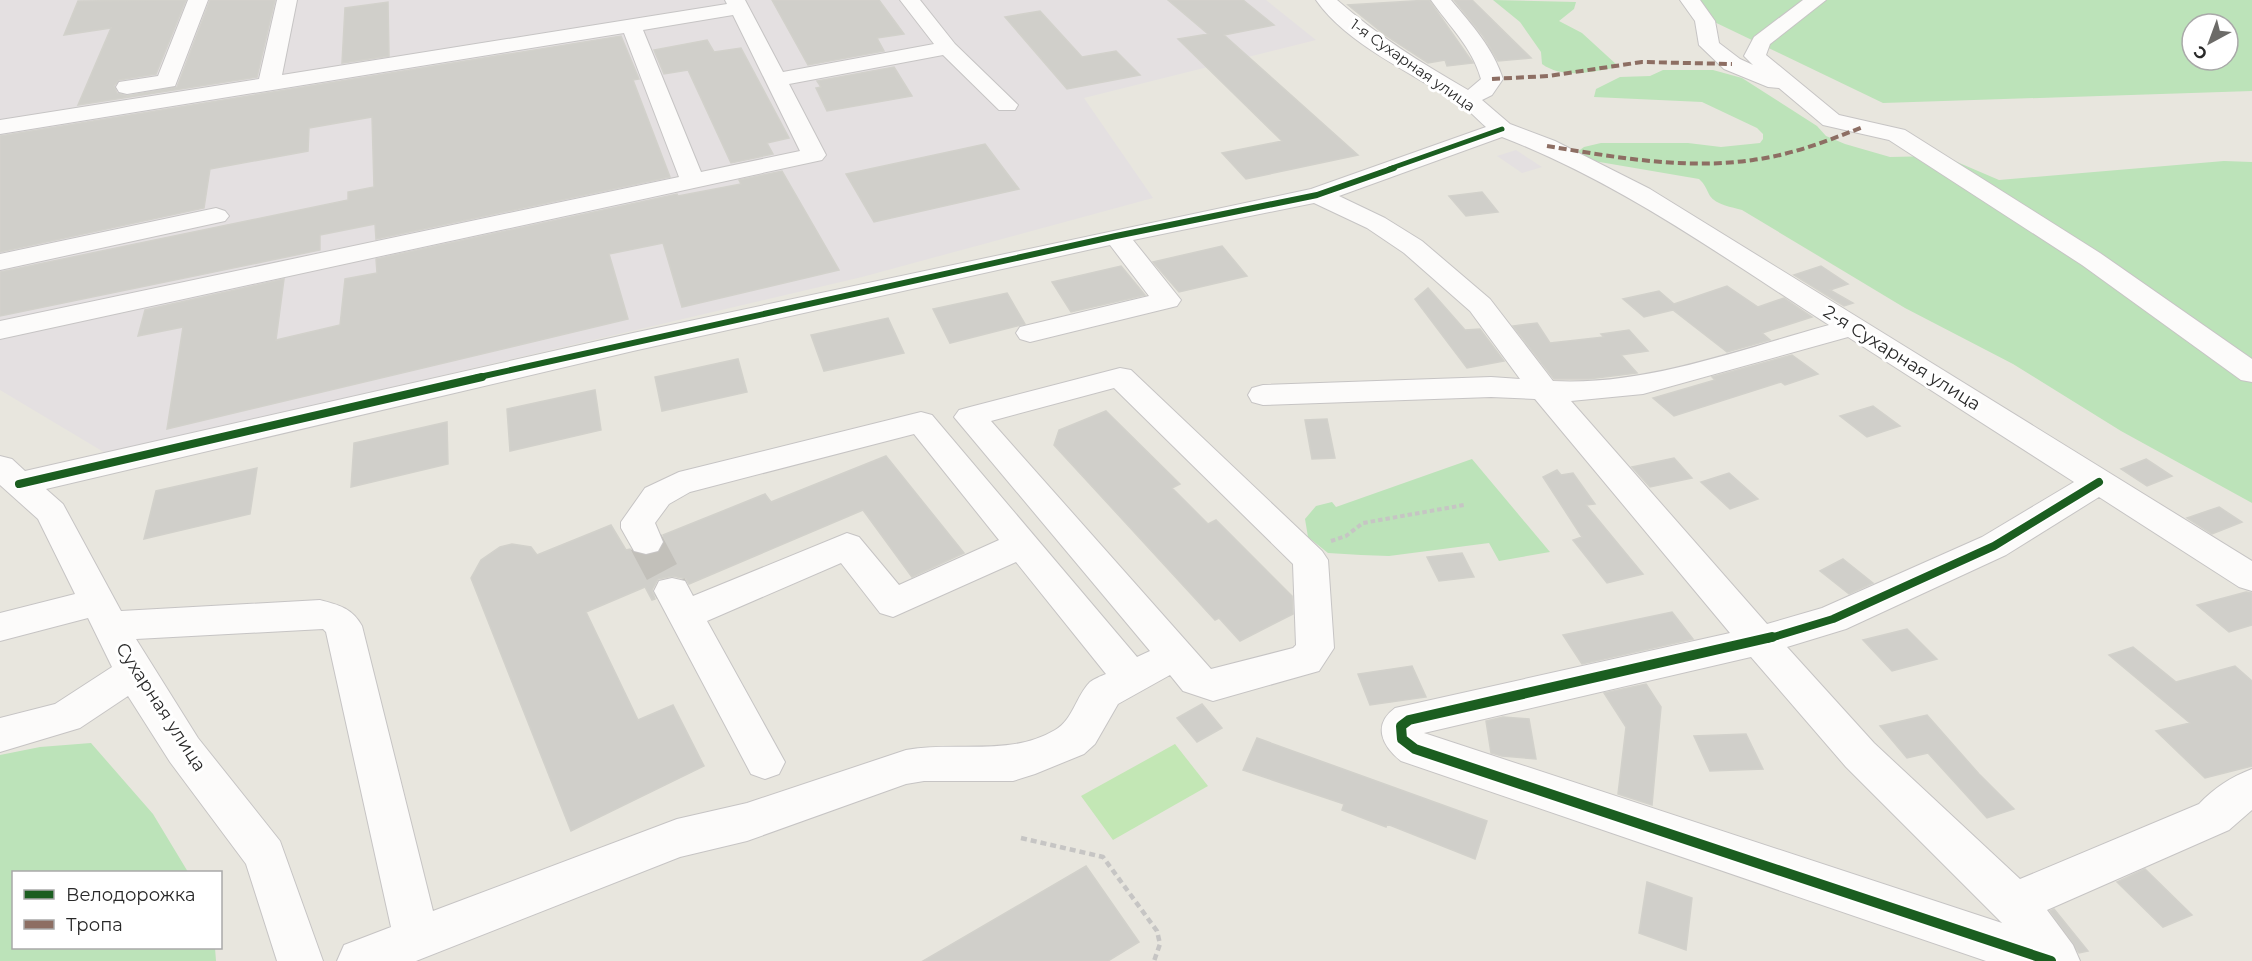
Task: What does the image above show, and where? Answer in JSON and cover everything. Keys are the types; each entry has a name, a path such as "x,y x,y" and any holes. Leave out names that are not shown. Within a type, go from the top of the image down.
{"street":[{"path":"0,107 166,81 198,0"},
{"path":"269,84 287,0"},
{"path":"910,0 948,48 1007,105"},
{"name":"1-я Сухарная улица","path":"1326,0 1361,32 1399,59 1468,99 1502,129"},
{"path":"1441,0 1471,38 1490,71 1492,79 1484,90 1468,99"},
{"path":"1689,0 1705,21 1709,45 1732,64 1786,85"},
{"path":"1816,0 1761,41 1755,56 1786,85 1831,120 1897,135 2091,259 2252,373"},
{"path":"0,127 631,26 737,4 814,155 0,330"},
{"path":"631,26 693,181"},
{"path":"776,80 948,48"},
{"path":"10,476 1116,236 1317,195 1502,129"},
{"name":"2-я Сухарная улица","path":"1502,129 1547,146 1641,195 2252,578"},
{"path":"1317,195 1376,223 1413,247 1480,305 1544,390 1759,641 1860,755 2014,903 2057,961"},
{"path":"0,262 216,216"},
{"path":"1030,333 1167,300 1116,236"},
{"path":"1263,395 1491,387 1578,392 1643,385 1853,327"},
{"path":"928,429 970,417 1120,376 1306,555 1311,565 1315,648 1312,655 1306,660 1213,685 1197,680 970,417"},
{"path":"646,542 638,528 638,522 657,496 679,483 917,422 928,429 1132,678"},
{"name":"Сухарная улица","path":"10,476 51,512 135,672 184,750 265,855 300,961"},
{"path":"2051,961 1415,749 1402,738 1401,726 1409,720 1759,641 1833,619 1994,546 2099,482"},
{"path":"765,762 679,603 843,546 851,548 893,603 1023,544"},
{"path":"0,627 103,614 320,614 335,618 343,626 417,939"},
{"path":"360,961 677,838 747,822 915,765 1003,765 1021,762 1070,742 1081,732 1104,693 1176,655"},
{"path":"0,735 66,717 135,672"},
{"path":"2014,903 2214,817 2226,804 2252,788"}],"path":[{"path":"1295,544 1335,540 1363,523 1464,505"},
{"path":"1021,838 1103,857 1157,931 1160,944 1154,961"}],"shaded area":[{"path":"0,0 1266,0 1316,40 1084,98 1153,198 862,277 107,454 0,390"},
{"path":"1516,150 1542,167 1522,173 1497,156"}],"green space":[{"path":"1493,0 1576,2 1574,9 1559,21 1582,33 1617,65 1614,68 1577,73 1550,69 1542,64 1541,52 1520,22"},
{"path":"1686,0 2252,0 2252,91 1883,103 1706,18"},
{"path":"1663,70 1713,70 1742,78 1817,126 1826,136 1845,144 1890,157 1934,156 1957,162 1999,180 2224,161 2252,162 2252,503 2121,431 2013,364 1905,308 1742,210 1716,202 1699,179 1582,159 1573,155 1584,147 1601,143 1688,143 1721,147 1760,143 1763,139 1763,134 1757,128 1702,102 1594,97 1596,89 1620,77 1650,76"},
{"path":"1472,459 1550,552 1499,561 1489,543 1389,556 1328,553 1308,537 1305,519 1316,506 1332,502 1336,507"},
{"path":"91,743 153,814 187,871 12,871 12,949 215,949 216,961 0,961 0,755 40,747"},
{"path":"1175,744 1208,786 1113,840 1081,796"}],"building":[{"path":"186,0 156,74 119,80 114,86 117,93 127,96 177,87 210,0 275,0 257,77 78,105 111,28 64,35 78,1"},
{"path":"772,0 879,0 904,34 877,38 884,51 808,65"},
{"path":"1168,0 1243,0 1274,25 1224,35 1358,155 1246,179 1222,153 1282,141 1178,39 1208,34"},
{"path":"1429,0 1473,63 1447,66 1445,60 1428,63 1385,35 1348,5"},
{"path":"1454,0 1472,0 1531,58 1498,61 1483,36"},
{"path":"388,2 389,56 342,63 345,8"},
{"path":"1040,11 1082,57 1116,51 1140,75 1067,89 1005,17"},
{"path":"621,36 639,79 633,80 670,177 376,239 375,224 320,235 320,250 0,316 0,272 348,200 348,192 374,187 372,117 309,128 308,151 210,169 204,208 0,252 0,136"},
{"path":"707,40 714,52 741,48 789,138 767,143 773,154 731,163 688,70 664,74 654,50"},
{"path":"894,67 912,96 827,111 816,88 821,87 817,81"},
{"path":"985,144 1019,189 874,222 846,174"},
{"path":"782,171 839,270 682,307 663,243 609,254 628,319 167,429 183,327 138,336 145,310 284,279 276,340 340,325 345,279 377,273 376,259 677,194 678,196 741,184 739,180"},
{"path":"1482,192 1498,212 1466,216 1449,196"},
{"path":"1222,246 1247,276 1179,292 1153,262"},
{"path":"1121,266 1145,295 1071,312 1052,282"},
{"path":"1821,266 1848,284 1830,290 1853,303 1844,306 1794,275"},
{"path":"1727,286 1758,307 1784,298 1812,317 1762,333 1770,340 1727,352 1673,310 1644,317 1623,299 1659,291 1674,304"},
{"path":"1428,288 1465,330 1480,329 1504,361 1467,368 1415,299"},
{"path":"1007,293 1025,324 950,343 933,309"},
{"path":"888,318 904,353 824,371 811,335"},
{"path":"1537,323 1550,343 1604,337 1601,334 1629,330 1648,351 1621,355 1637,373 1588,379 1554,379 1513,326"},
{"path":"1792,355 1818,374 1785,385 1781,382 1674,416 1653,398 1715,380 1712,377"},
{"path":"738,359 747,392 662,411 655,377"},
{"path":"595,390 601,430 510,451 507,409"},
{"path":"1873,406 1900,426 1867,437 1840,416"},
{"path":"1106,411 1180,484 1172,488 1208,524 1216,520 1292,596 1293,614 1240,641 1219,618 1215,620 1054,445 1059,430"},
{"path":"1327,419 1335,458 1312,459 1305,420"},
{"path":"447,422 448,464 351,487 354,443"},
{"path":"886,456 964,553 912,577 863,510 689,584 686,579 673,576 658,579 652,590 655,599 652,600 645,587 586,612 638,720 673,705 704,766 571,831 471,578 481,560 500,547 512,544 531,547 537,555 611,525 626,550 630,549 633,553 645,556 659,553 665,543 663,535 765,494 771,502"},
{"path":"1674,458 1692,478 1650,487 1632,467"},
{"path":"2146,459 2172,476 2147,486 2121,469"},
{"path":"257,468 250,514 144,539 156,491"},
{"path":"1557,470 1561,475 1573,473 1595,504 1586,505 1643,574 1607,583 1573,540 1582,537 1543,477"},
{"path":"1729,473 1758,499 1730,509 1701,482"},
{"path":"2219,507 2242,522 2212,534 2187,518"},
{"path":"1462,553 1474,577 1439,581 1427,557"},
{"path":"1843,559 1873,583 1849,594 1820,571"},
{"path":"2246,592 2252,593 2252,625 2229,632 2197,605"},
{"path":"1672,612 1693,639 1582,664 1563,635"},
{"path":"1907,629 1937,659 1892,671 1863,640"},
{"path":"2133,647 2176,682 2235,666 2252,681 2252,766 2205,778 2156,731 2190,723 2109,655"},
{"path":"1412,666 1426,697 1370,705 1358,674"},
{"path":"1646,684 1661,707 1652,805 1618,794 1626,727 1604,693"},
{"path":"1202,704 1222,728 1197,742 1177,718"},
{"path":"1927,715 1979,774 2014,809 1987,818 1928,753 1907,758 1880,726"},
{"path":"1503,717 1529,719 1536,759 1491,753 1486,721"},
{"path":"1746,734 1763,769 1710,771 1694,736"},
{"path":"1257,738 1487,821 1475,859 1387,824 1386,827 1342,810 1344,804 1243,770"},
{"path":"1086,866 1139,942 1108,961 923,961"},
{"path":"2145,869 2192,915 2163,927 2117,882"},
{"path":"1647,882 1692,898 1686,950 1639,933"},
{"path":"2054,909 2088,951 2079,953 2050,911"}],"tunnel":[{"path":"646,542 672,591"}],"marked path":[{"path":"1492,79 1548,76 1642,62 1732,64"},
{"path":"1547,146 1667,162 1739,162 1787,153 1863,127"}],"cycle path":[{"path":"19,484 633,342 1116,236 1317,195 1502,129"},
{"path":"2051,961 1415,749 1402,739 1401,726 1409,720 1759,641 1833,619 1994,546 2099,482"}]}
